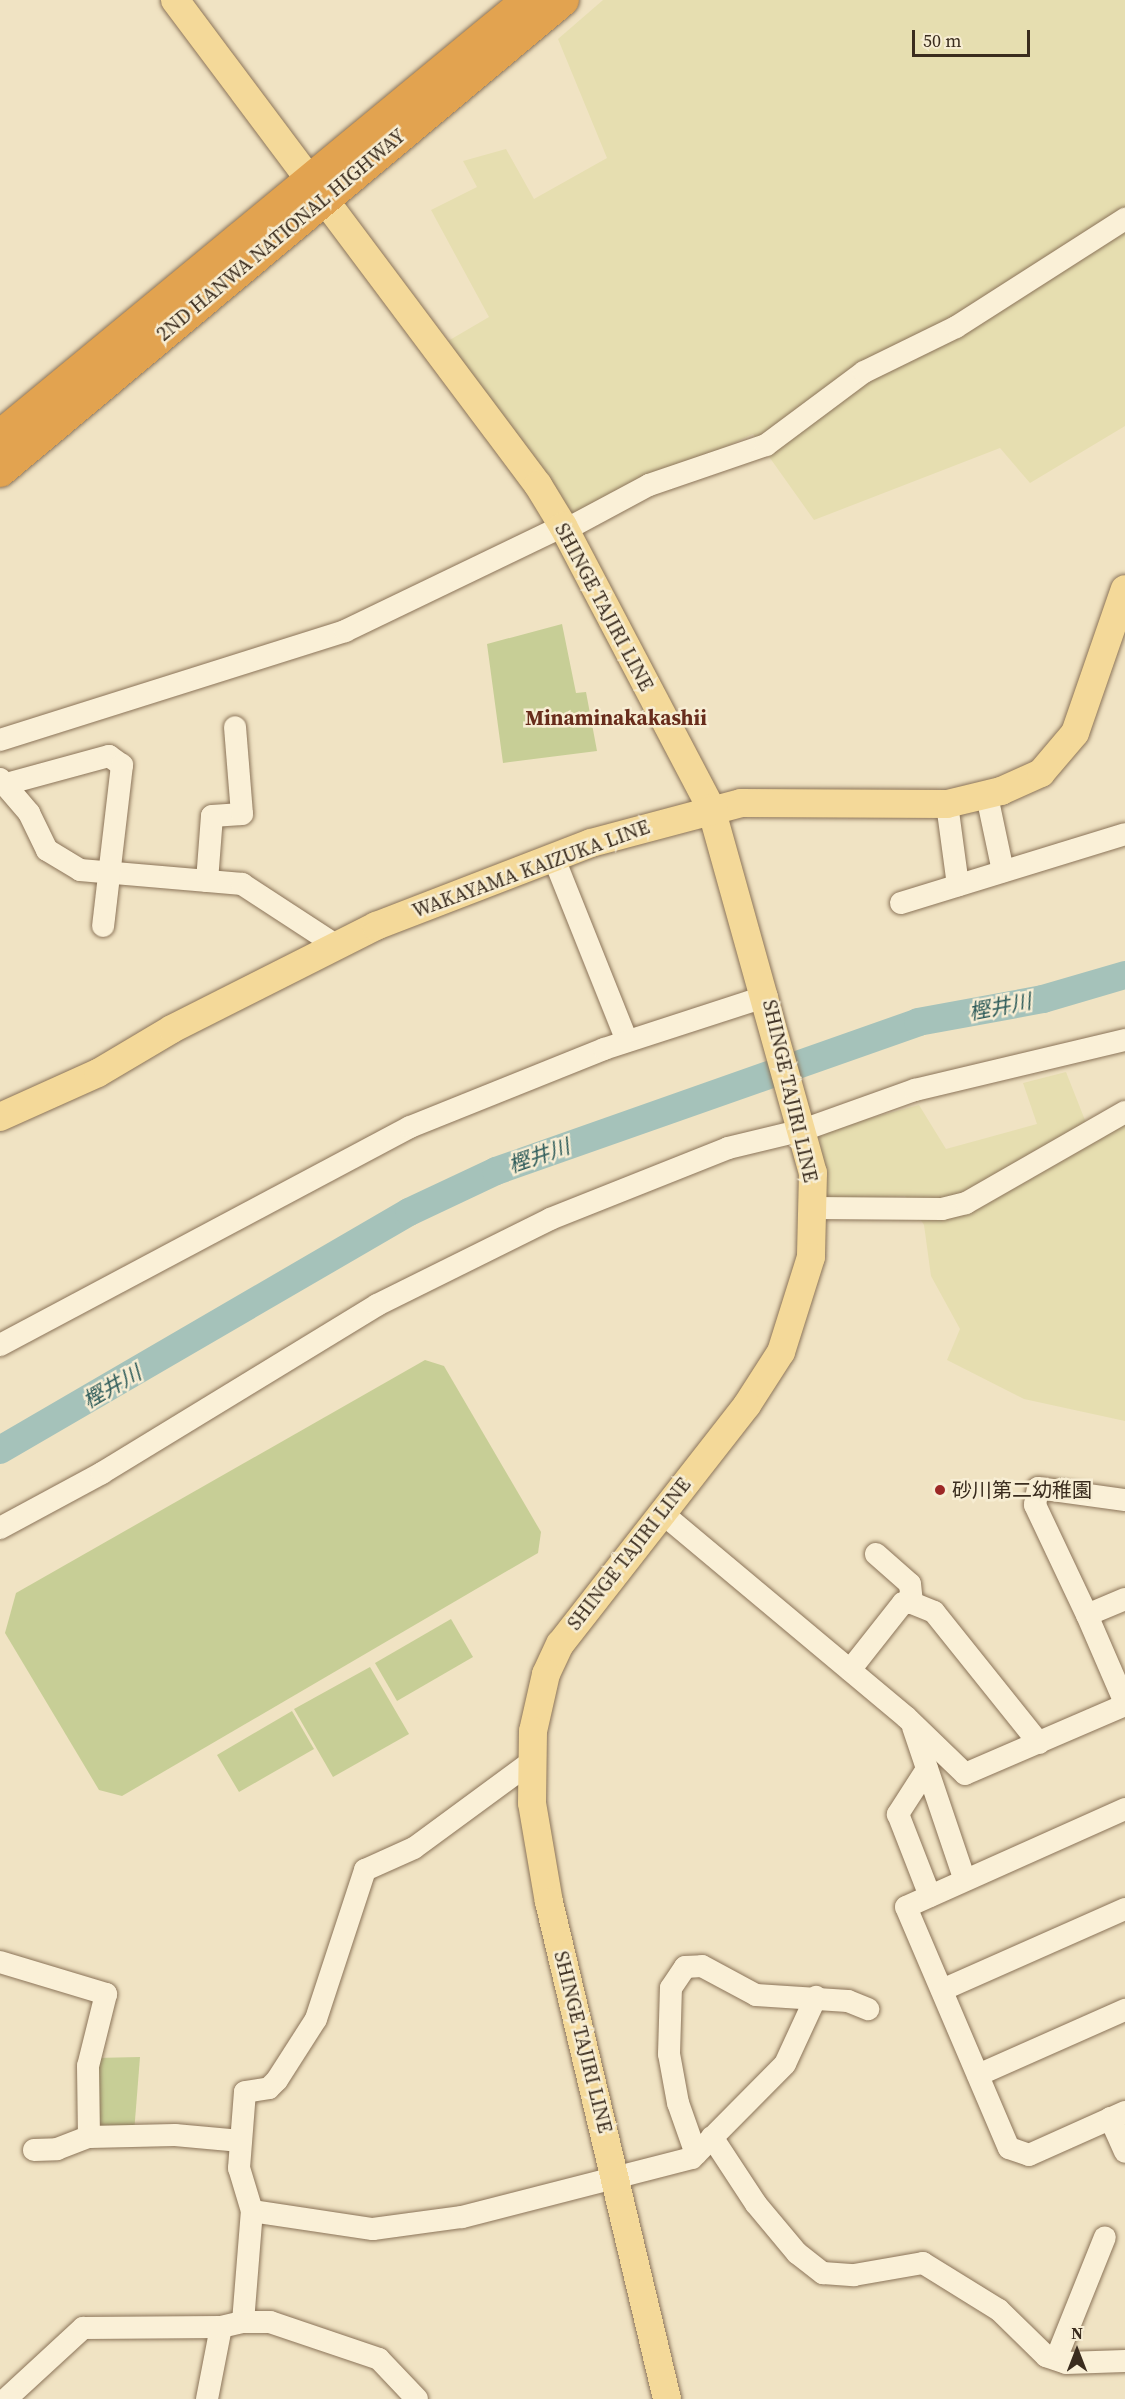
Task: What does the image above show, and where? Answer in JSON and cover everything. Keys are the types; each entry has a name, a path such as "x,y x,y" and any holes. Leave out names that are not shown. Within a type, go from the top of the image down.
{"highway":[{"name":"2ND HANWA NATIONAL HIGHWAY","path":"0,471 528,0"},
{"name":"2ND HANWA NATIONAL HIGHWAY","path":"0,436 563,0"}],"main road":[{"name":"SHINGE TAJIRI LINE","path":"176,0 319,187 538,485 564,528 711,808 768,998 802,1127 814,1208 806,1286 781,1353 747,1405 560,1644 538,1702 531,1762 549,1902 667,2399"},
{"name":"WAKAYAMA KAIZUKA LINE","path":"0,1117 98,1073 172,1029 337,946 553,856 711,808 777,800 947,804 987,796 1041,773 1063,752 1075,733 1125,589"}],"street":[{"path":"0,740 345,631 453,584 649,485 766,445 864,372 956,327 1125,219"},
{"path":"207,881 212,816 242,814 235,727"},
{"path":"103,926 109,875 122,765 109,756 3,782 29,813 47,850 80,870 109,875 242,884 337,946"},
{"path":"987,796 1003,871"},
{"path":"947,804 958,885"},
{"path":"901,903 1125,834"},
{"path":"553,856 627,1041"},
{"path":"0,1345 346,1157 520,1080 627,1041 768,998"},
{"path":"0,1528 102,1473 447,1266 651,1178 728,1148 802,1127 915,1090 1125,1040"},
{"path":"814,1208 942,1209 966,1203 1125,1112"},
{"path":"934,1791 965,1774 1125,1704 1088,1615 1035,1505 1038,1488 1125,1500"},
{"path":"662,1513 912,1723 965,1774"},
{"path":"876,1554 910,1584 912,1603"},
{"path":"1088,1615 1125,1599"},
{"path":"850,1670 903,1603 912,1603 934,1612 1039,1743"},
{"path":"912,1723 964,1878"},
{"path":"243,2322 252,2211 241,2180 245,2092 269,2088 277,2080 316,2019 365,1870 414,1848 531,1762"},
{"path":"927,1769 898,1814 930,1896"},
{"path":"1125,1809 964,1878 906,1907 1010,2148 1029,2156 1118,2115 1125,2152"},
{"path":"942,1990 1125,1909"},
{"path":"0,1962 106,1994 88,2066 89,2137"},
{"path":"696,2154 678,2103 669,2054 667,2019 677,1975 692,1964 702,1966 756,1995 816,1997 868,2009"},
{"path":"252,2211 373,2229 462,2217 616,2181 696,2154 785,2064 816,1997"},
{"path":"978,2075 1125,2010"},
{"path":"34,2150 57,2149 89,2137 175,2135 241,2141"},
{"path":"712,2137 756,2204 797,2253 823,2273 854,2275 923,2263 999,2310 1056,2359 1125,2361"},
{"path":"1056,2359 1104,2238"},
{"path":"6,2399 83,2328 220,2327 243,2322 270,2322 379,2359 417,2399"},
{"path":"207,2399 220,2327"}],"shaded area":[{"path":"603,0 1125,0 1125,426 1030,483 1000,448 814,520 753,434 571,519 448,341 489,317 431,210 477,187 463,161 506,149 534,199 607,158 558,39"},
{"path":"1066,1072 1092,1138 1125,1120 1125,1421 1024,1399 947,1360 960,1329 931,1276 924,1225 905,1196 827,1202 819,1132 919,1105 946,1149 1037,1124 1023,1083"}],"green space":[{"path":"562,624 576,693 586,692 597,751 503,763 487,644"},
{"path":"425,1360 444,1366 541,1532 538,1553 122,1796 99,1790 5,1633 16,1593"},
{"path":"451,1619 473,1657 397,1701 375,1663"},
{"path":"370,1667 409,1734 333,1777 294,1709"},
{"path":"292,1711 314,1749 239,1792 217,1755"},
{"path":"140,2057 134,2133 93,2129 95,2058"}],"waterway":[{"name":"樫井川","path":"0,1450 409,1212 496,1171 918,1022 1043,999 1125,975"}],"place":[{"name":"砂川第二幼稚園","path":"940,1490"}],"district":[{"name":"Minaminakakashii","path":"616,718"}]}
